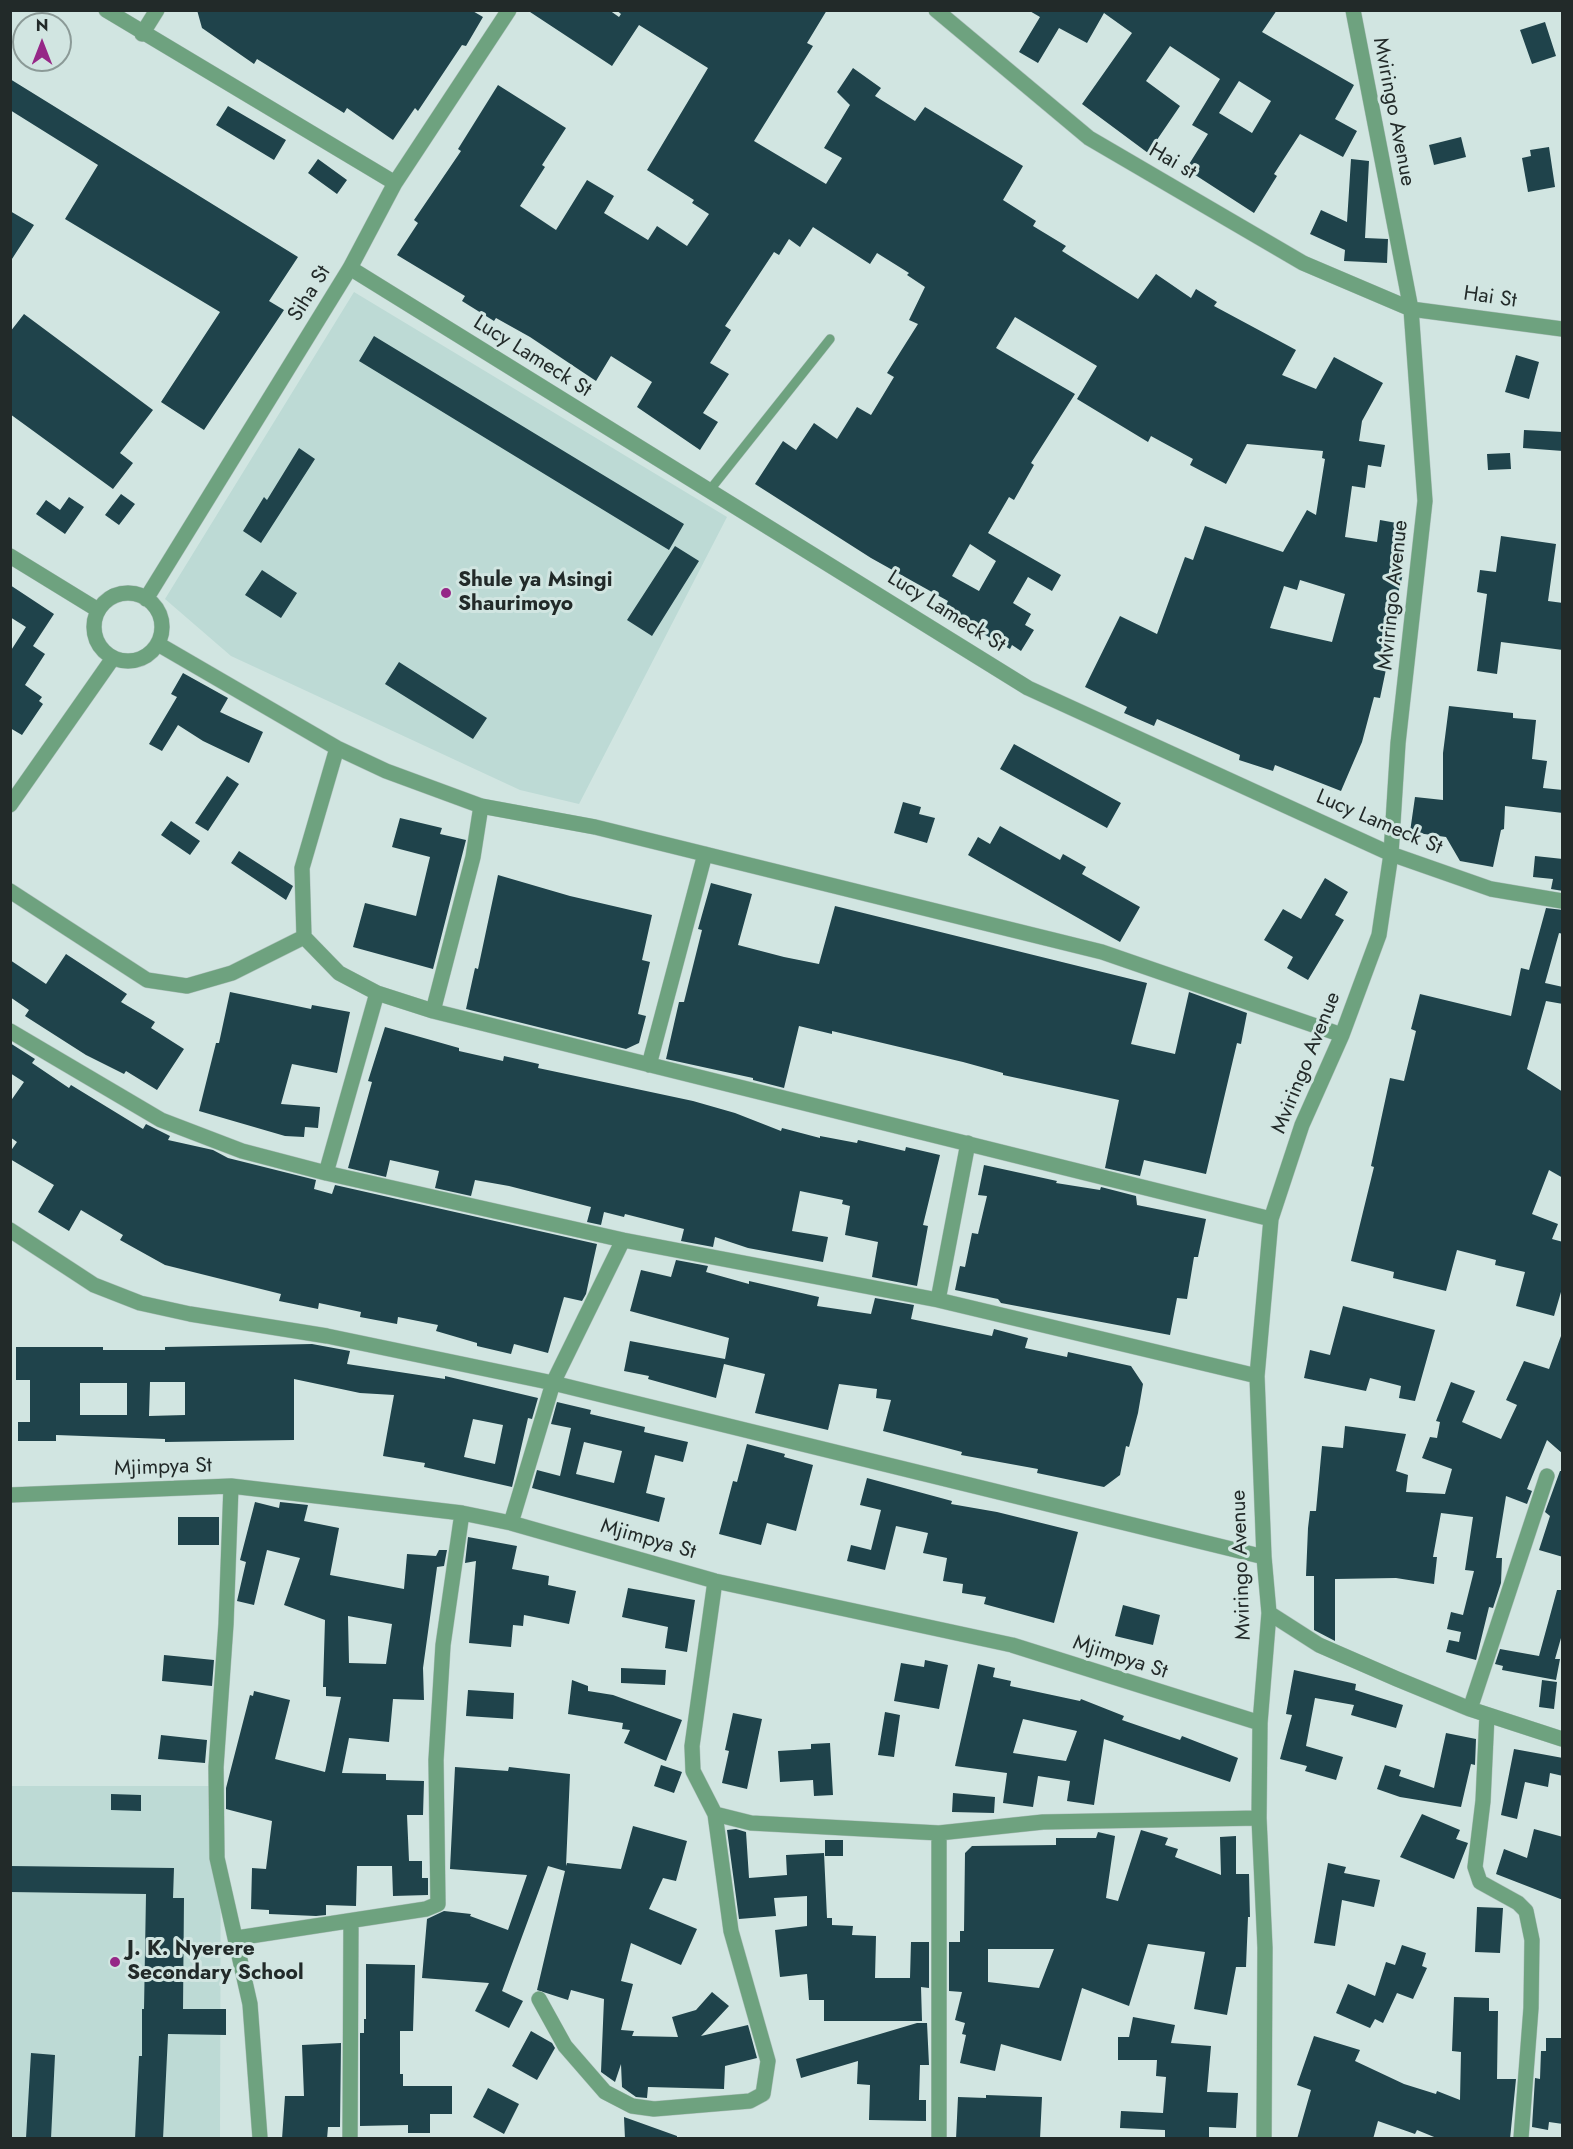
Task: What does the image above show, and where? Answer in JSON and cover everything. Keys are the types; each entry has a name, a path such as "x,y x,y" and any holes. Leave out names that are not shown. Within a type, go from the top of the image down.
{"street":[{"path":"106,10 142,34 395,183"},
{"path":"142,34 157,10"},
{"name":"Siha St","path":"146,599 350,268 395,183 509,10"},
{"name":"Hai st","path":"936,10 1089,138 1303,263 1412,309"},
{"name":"Mviringo Avenue","path":"1263,2139 1265,1948 1259,1818 1260,1723 1269,1613 1264,1557 1257,1376 1271,1219 1302,1125 1342,1035 1379,935 1391,854 1398,743 1425,501 1412,309 1353,10"},
{"name":"Lucy Lameck St","path":"350,268 1028,688 1391,854 1491,889 1563,901"},
{"name":"Hai St","path":"1412,309 1563,329"},
{"path":"10,556 98,610"},
{"path":"129,593 146,599 158,611 162,627 158,644 145,657 126,662 113,658 97,643 93,627 98,610 111,597 129,593"},
{"path":"158,644 338,748 386,771 481,806 595,827 1102,952 1342,1035"},
{"path":"10,805 113,658"},
{"path":"338,748 302,868 304,937 339,973 377,993 433,1011 1271,1219"},
{"path":"433,1011 473,857 481,806"},
{"path":"649,1065 705,854"},
{"path":"10,891 147,980 187,986 232,973 304,937"},
{"path":"326,1173 377,993"},
{"path":"10,1031 161,1120 242,1152 623,1240 938,1300 1257,1376"},
{"path":"938,1300 968,1143"},
{"path":"10,1230 94,1285 140,1303 327,1336 554,1383 1264,1557"},
{"path":"511,1523 554,1383 623,1240"},
{"path":"1470,1709 1547,1476"},
{"path":"231,1486 226,1624 216,1767 217,1858 237,1938 250,2004 260,2139"},
{"name":"Mjimpya St","path":"10,1495 231,1486 462,1513 511,1523 715,1581 1012,1645 1260,1723"},
{"path":"237,1938 351,1922 426,1909 438,1904 436,1760 443,1645 462,1513"},
{"path":"539,1999 565,2046 605,2092 632,2106 654,2109 750,2101 764,2094 768,2061 731,1931 715,1814 693,1771 692,1746 715,1581"},
{"path":"1269,1613 1318,1646 1470,1709 1563,1739"},
{"path":"1487,1715 1483,1801 1474,1867 1480,1882 1518,1903 1526,1911 1532,1940 1531,2008 1521,2139"},
{"path":"715,1814 751,1823 939,1833 1042,1822 1259,1818"},
{"path":"939,1833 939,2139"},
{"path":"350,2139 351,1922"}],"lane":[{"path":"710,491 830,339"}],"shaded area":[{"path":"354,292 727,517 579,804 520,790 231,656 165,599"},
{"name":"J. K. Nyerere Secondary School","path":"10,1786 221,1786 220,2138 11,2138"}],"building":[{"path":"197,10 471,10 483,17 466,46 462,45 418,111 415,108 393,140 347,108 344,113 257,59 254,64 202,28"},
{"path":"527,10 609,10 619,17 621,14 616,10 827,10 807,43 813,46 754,141 826,184 842,158 824,148 850,105 837,92 853,68 881,88 875,96 915,121 925,107 1023,166 1003,200 1036,221 1033,226 1066,246 1062,251 1138,299 1156,274 1191,298 1196,289 1217,302 1214,306 1296,350 1282,375 1316,389 1334,357 1383,383 1362,421 1359,441 1385,445 1381,467 1368,465 1365,488 1352,486 1345,537 1377,542 1380,520 1402,524 1394,568 1404,570 1383,653 1389,655 1380,698 1374,697 1362,742 1341,791 1275,765 1273,771 1239,760 1240,755 1157,719 1154,726 1124,713 1127,707 1085,687 1120,616 1157,634 1185,557 1193,560 1205,526 1283,552 1307,510 1316,515 1325,459 1322,458 1323,451 1247,444 1226,484 1190,465 1193,459 1151,436 1148,442 1077,399 1097,366 1015,317 996,348 1075,394 1031,463 1034,465 1014,500 1009,497 988,533 1061,575 1052,591 1028,577 1013,603 1031,614 1025,625 1034,630 1021,651 1012,645 1010,649 943,611 948,601 871,558 755,484 783,441 796,450 814,423 837,439 857,407 871,415 894,377 887,373 918,324 909,320 925,287 907,275 909,273 877,253 870,264 813,227 800,247 789,239 779,255 774,252 725,326 731,330 710,363 729,374 703,413 718,422 700,450 637,407 652,382 611,356 596,381 530,337 496,318 494,321 462,301 465,296 397,255 418,223 414,220 461,151 458,149 498,85 566,128 542,165 545,167 520,206 556,230 587,180 614,196 604,213 648,240 657,226 687,246 709,214 692,203 694,200 647,170 708,68 639,25 612,66","holes":["970,544 996,561 979,591 952,576","1300,580 1345,594 1332,642 1270,628 1284,586 1297,590"]},
{"path":"1028,10 1277,10 1262,32 1354,85 1335,119 1357,131 1343,157 1300,134 1274,174 1277,176 1254,213 1186,169 1208,134 1192,125 1220,79 1170,46 1146,81 1180,106 1148,153 1082,104 1132,33 1104,13 1087,43 1059,28 1038,63 1019,52 1040,17","holes":["1239,81 1271,101 1252,133 1219,113"]},
{"path":"1545,22 1556,56 1532,64 1520,30"},
{"path":"10,79 298,257 269,301 284,310 204,430 161,402 220,312 65,219 98,165 10,110"},
{"path":"228,106 286,140 274,160 216,125"},
{"path":"1461,137 1466,157 1434,165 1429,145"},
{"path":"1549,147 1555,187 1528,192 1522,158 1531,156 1530,150"},
{"path":"318,159 347,180 337,194 308,173"},
{"path":"1351,159 1369,161 1365,238 1388,239 1387,263 1344,261 1345,250 1310,234 1321,210 1347,222"},
{"path":"10,211 34,225 10,262"},
{"path":"24,314 153,410 120,453 133,463 113,489 10,414 10,332"},
{"path":"374,336 684,524 669,550 359,361"},
{"path":"1516,355 1539,362 1529,399 1505,392"},
{"path":"1524,430 1563,432 1563,451 1523,448"},
{"path":"299,448 315,459 261,543 243,531 264,497 267,500"},
{"path":"1510,453 1511,469 1488,470 1487,454"},
{"path":"121,494 135,504 119,525 105,515"},
{"path":"69,497 84,507 65,534 36,514 46,500 60,510"},
{"path":"1501,536 1556,544 1548,601 1563,603 1563,650 1501,642 1497,674 1477,671 1487,594 1477,592 1480,570 1496,572"},
{"path":"675,546 699,561 652,636 627,620"},
{"path":"262,570 297,593 281,618 245,595"},
{"path":"10,585 54,614 33,646 45,654 25,685 42,697 39,701 43,704 22,735 10,728 10,652 26,627 10,617"},
{"path":"399,662 487,718 473,739 385,684"},
{"path":"183,673 228,698 220,712 263,732 249,763 203,741 178,725 162,751 149,744 177,697 171,694"},
{"path":"1449,706 1513,713 1513,718 1536,720 1532,759 1547,761 1543,788 1563,790 1563,813 1505,806 1504,829 1501,830 1493,867 1460,861 1446,837 1410,832 1415,797 1443,800 1443,753"},
{"path":"1014,744 1121,803 1107,828 1000,769"},
{"path":"227,776 239,784 208,831 195,823"},
{"path":"903,802 921,807 919,814 935,818 927,843 894,833"},
{"path":"400,818 442,828 440,834 466,840 433,969 353,947 365,903 416,916 430,857 392,847"},
{"path":"171,821 200,841 190,855 161,835"},
{"path":"1000,826 1060,860 1063,854 1086,867 1082,874 1140,907 1120,942 968,855 978,837 990,844"},
{"path":"239,851 293,886 286,900 231,863"},
{"path":"1535,856 1563,859 1563,891 1551,889 1553,879 1533,877"},
{"path":"498,875 570,896 652,915 642,960 650,962 638,1014 646,1016 639,1043 626,1049 466,1009 475,968 478,969"},
{"path":"1325,878 1348,892 1335,915 1344,920 1308,980 1287,968 1293,957 1264,940 1283,909 1301,919"},
{"path":"711,883 752,894 738,945 784,957 819,964 835,906 1147,983 1131,1044 1175,1054 1189,992 1247,1013 1241,1044 1237,1043 1206,1174 1144,1160 1140,1176 1105,1168 1119,1100 1003,1075 1003,1073 963,1062 832,1031 832,1034 799,1026 784,1088 753,1080 753,1078 666,1059 679,1002 684,1002 702,930 698,929"},
{"path":"1546,908 1563,910 1563,934 1559,933 1545,983 1563,987 1563,1004 1546,1001 1527,1069 1563,1092 1563,1178 1549,1170 1532,1214 1558,1224 1552,1239 1563,1242 1563,1285 1554,1316 1516,1306 1525,1272 1495,1265 1496,1260 1457,1250 1446,1291 1393,1278 1394,1272 1351,1261 1374,1167 1371,1166 1390,1078 1404,1081 1416,1031 1411,1029 1420,994 1511,1016 1521,968 1529,970"},
{"path":"66,954 127,994 121,1002 155,1022 151,1028 184,1049 157,1090 126,1071 124,1074 86,1055 25,1016 29,1010 10,997 10,960 46,984"},
{"path":"230,992 311,1009 312,1005 350,1012 337,1073 292,1064 281,1104 320,1107 318,1128 305,1127 304,1137 285,1136 199,1111 216,1043 219,1043"},
{"path":"385,1027 459,1048 459,1051 503,1061 504,1056 539,1064 538,1068 693,1101 735,1113 781,1131 782,1128 820,1138 820,1136 857,1143 858,1140 905,1151 906,1147 940,1155 923,1225 928,1226 917,1286 872,1277 878,1242 845,1235 850,1206 842,1204 843,1200 800,1191 792,1231 828,1237 823,1262 748,1248 715,1237 713,1247 681,1241 684,1229 625,1214 624,1217 604,1212 601,1225 587,1222 591,1207 509,1186 475,1180 471,1196 435,1188 439,1171 390,1160 386,1177 348,1168 372,1082 368,1081"},
{"path":"10,1043 35,1059 32,1063 69,1088 71,1085 143,1129 146,1124 170,1136 168,1140 213,1150 228,1158 316,1180 314,1189 332,1194 335,1185 597,1244 586,1294 582,1301 564,1297 548,1353 514,1344 511,1354 477,1346 477,1343 436,1331 438,1325 398,1317 397,1324 360,1317 361,1312 319,1303 318,1309 279,1301 281,1294 165,1265 120,1240 123,1235 81,1210 69,1231 38,1212 54,1185 10,1159 10,1152 17,1142 10,1137 10,1102 24,1082 10,1073"},
{"path":"984,1165 1057,1181 1056,1183 1100,1190 1101,1187 1136,1196 1137,1205 1206,1219 1198,1257 1194,1257 1187,1299 1177,1298 1170,1335 1001,1303 998,1299 955,1290 960,1266 965,1267 972,1233 978,1234 987,1196 978,1195"},
{"path":"676,1260 708,1266 706,1272 749,1284 749,1281 819,1297 817,1306 871,1314 875,1298 914,1305 911,1319 992,1336 994,1329 1028,1338 1025,1348 1067,1357 1068,1352 1131,1366 1143,1384 1138,1413 1129,1447 1126,1446 1120,1475 1104,1487 1037,1473 1038,1469 961,1455 962,1452 883,1431 891,1400 876,1398 877,1389 839,1384 828,1430 755,1413 765,1374 724,1364 716,1398 648,1379 649,1376 624,1371 630,1341 725,1359 729,1338 630,1311 641,1270 671,1277"},
{"path":"1343,1306 1435,1330 1415,1401 1399,1398 1401,1386 1370,1378 1366,1391 1304,1378 1310,1350 1330,1355"},
{"path":"1561,1336 1563,1454 1547,1440 1527,1489 1532,1491 1527,1504 1506,1496 1496,1558 1502,1558 1501,1583 1493,1608 1489,1607 1476,1660 1446,1652 1449,1640 1459,1642 1461,1632 1447,1629 1451,1612 1463,1615 1474,1571 1465,1570 1473,1517 1441,1513 1433,1557 1437,1557 1434,1584 1396,1578 1335,1579 1335,1641 1314,1630 1314,1576 1306,1576 1308,1528 1310,1511 1316,1511 1322,1446 1343,1448 1345,1426 1406,1434 1396,1471 1408,1475 1406,1492 1445,1494 1452,1469 1422,1458 1430,1437 1437,1438 1440,1422 1436,1421 1451,1382 1475,1391 1462,1422 1501,1439 1517,1405 1506,1400 1524,1361 1549,1369"},
{"path":"312,1344 350,1351 347,1364 445,1379 445,1376 538,1398 532,1419 528,1418 512,1487 424,1467 425,1463 383,1456 394,1395 360,1393 294,1379 294,1440 165,1442 165,1439 56,1435 56,1441 18,1441 18,1422 30,1422 30,1380 16,1380 16,1347 165,1350 165,1347","holes":["150,1382 185,1382 185,1415 149,1416","80,1383 127,1383 127,1415 80,1415","473,1419 503,1425 495,1464 464,1457"]},
{"path":"557,1402 591,1410 590,1414 645,1427 644,1432 688,1442 683,1462 655,1455 646,1493 665,1498 659,1522 532,1488 537,1470 560,1476 571,1428 551,1424","holes":["584,1442 622,1451 614,1483 576,1474"]},
{"path":"747,1444 785,1454 784,1457 813,1465 796,1531 767,1523 761,1545 719,1534 733,1481 737,1482"},
{"path":"1560,1471 1563,1471 1563,1557 1539,1550 1550,1516 1545,1512"},
{"path":"867,1478 952,1501 951,1504 997,1512 1078,1532 1054,1623 984,1604 986,1597 962,1593 963,1584 943,1581 947,1558 923,1553 928,1533 896,1526 885,1570 847,1561 851,1545 871,1550 881,1510 860,1505"},
{"path":"255,1502 279,1508 280,1502 308,1505 304,1521 339,1528 330,1575 404,1589 407,1554 436,1556 439,1550 447,1550 444,1566 437,1567 423,1668 424,1700 393,1699 389,1742 349,1738 342,1773 386,1774 386,1780 424,1781 423,1815 407,1815 409,1861 422,1861 422,1878 428,1878 428,1895 393,1896 392,1866 357,1866 356,1906 326,1905 326,1915 316,1916 269,1914 269,1910 251,1909 252,1868 266,1869 272,1821 226,1809 226,1788 250,1695 253,1696 254,1691 290,1700 275,1759 325,1772 341,1697 326,1696 326,1687 323,1687 325,1620 284,1605 300,1558 267,1550 254,1605 237,1601 246,1562 240,1560","holes":["348,1616 392,1624 386,1664 349,1663"]},
{"path":"178,1517 219,1517 219,1545 178,1545"},
{"path":"468,1537 517,1546 512,1569 549,1576 548,1585 576,1591 569,1624 524,1615 523,1626 513,1625 511,1647 469,1643 476,1561 465,1563"},
{"path":"628,1588 695,1600 687,1652 665,1648 668,1627 622,1617"},
{"path":"1557,1590 1563,1590 1563,1631 1555,1659 1560,1659 1556,1680 1502,1670 1503,1666 1495,1664 1500,1649 1539,1656"},
{"path":"1123,1605 1160,1615 1153,1645 1115,1636"},
{"path":"164,1655 214,1660 212,1686 162,1681"},
{"path":"925,1660 948,1665 939,1709 894,1701 901,1663 924,1667"},
{"path":"978,1664 995,1668 993,1677 1011,1681 1010,1686 1080,1701 1081,1699 1124,1716 1122,1720 1180,1740 1182,1736 1238,1758 1230,1782 1104,1739 1094,1805 1067,1801 1070,1781 1038,1776 1033,1807 1003,1803 1007,1773 955,1766","holes":["1023,1719 1077,1731 1066,1761 1013,1753"]},
{"path":"621,1668 666,1670 665,1685 621,1683"},
{"path":"1294,1670 1356,1684 1355,1690 1403,1705 1396,1728 1351,1715 1354,1705 1315,1698 1306,1746 1343,1757 1336,1780 1305,1771 1307,1766 1280,1759 1292,1715 1286,1714"},
{"path":"572,1680 588,1686 588,1691 613,1695 682,1720 666,1761 624,1743 630,1730 622,1729 623,1723 568,1714"},
{"path":"1542,1680 1557,1682 1554,1709 1539,1707"},
{"path":"468,1690 514,1693 513,1719 466,1716"},
{"path":"885,1712 900,1715 894,1757 878,1755"},
{"path":"733,1713 762,1719 747,1789 722,1783 729,1751 725,1750"},
{"path":"1446,1733 1476,1739 1475,1765 1471,1764 1461,1807 1400,1797 1377,1789 1385,1765 1401,1770 1399,1776 1434,1788"},
{"path":"161,1735 207,1740 205,1763 158,1759"},
{"path":"830,1743 833,1795 814,1796 813,1780 780,1782 778,1751 811,1749 811,1744"},
{"path":"1514,1749 1563,1758 1563,1776 1550,1773 1548,1787 1525,1782 1517,1819 1501,1815"},
{"path":"661,1765 682,1772 674,1793 654,1786"},
{"path":"455,1767 508,1771 509,1767 570,1774 566,1866 567,1863 621,1869 633,1826 687,1841 676,1881 663,1878 649,1909 697,1929 681,1965 631,1943 621,1981 633,1984 621,2030 634,2031 632,2036 678,2037 672,2017 696,2010 712,1992 729,2006 701,2036 748,2025 757,2058 725,2066 724,2089 648,2087 647,2098 636,2097 622,2087 621,2064 615,2082 601,2072 604,1999 571,1990 568,2000 537,1990 565,1871 548,1866 502,1991 523,2001 509,2028 475,2011 489,1983 422,1978 427,1919 444,1911 471,1914 470,1916 508,1930 527,1875 450,1869"},
{"path":"953,1793 995,1797 994,1813 952,1812"},
{"path":"111,1794 141,1795 141,1811 111,1810"},
{"path":"1422,1814 1460,1830 1456,1839 1468,1843 1454,1879 1400,1857"},
{"path":"736,1829 746,1832 749,1878 787,1875 786,1855 824,1853 827,1918 832,1918 832,1925 853,1926 852,1935 876,1936 875,1978 910,1978 911,1942 929,1942 929,1988 921,1987 922,2021 824,2021 824,2000 809,2000 807,1974 780,1977 775,1930 807,1926 807,1896 774,1898 776,1916 739,1919 727,1830"},
{"path":"1534,1829 1563,1837 1563,1900 1496,1874 1504,1849 1527,1858"},
{"path":"1141,1830 1168,1838 1165,1845 1178,1849 1175,1857 1221,1875 1220,1837 1236,1836 1236,1874 1249,1874 1250,1917 1248,1917 1246,1967 1236,1967 1227,2015 1194,2009 1205,1952 1148,1944 1129,2006 1082,1988 1061,2061 1001,2044 995,2071 960,2063 966,2035 962,2034 965,2023 955,2020 962,1992 949,1991 949,1942 960,1942 960,1931 964,1931 965,1853 972,1846 1056,1845 1056,1838 1096,1838 1098,1832 1115,1836 1106,1898 1118,1901","holes":["988,1949 1054,1949 1039,1988 988,1982"]},
{"path":"825,1840 843,1840 843,1856 825,1856"},
{"path":"1328,1863 1346,1867 1344,1873 1380,1880 1374,1907 1342,1900 1335,1946 1314,1943"},
{"path":"10,1866 174,1868 173,1898 184,1898 183,2009 226,2009 226,2035 168,2034 163,2139 135,2139 139,2056 142,2056 146,1894 10,1892"},
{"path":"1477,1907 1503,1908 1500,1953 1475,1952"},
{"path":"1402,1945 1426,1953 1422,1966 1427,1968 1413,1999 1397,1993 1383,2023 1375,2019 1370,2028 1336,2013 1348,1984 1375,1996 1386,1962 1395,1965"},
{"path":"366,1964 415,1965 413,2031 400,2031 400,2074 403,2074 403,2086 452,2086 452,2114 430,2114 430,2133 408,2133 408,2125 360,2126 360,2033 364,2033 364,2019 366,2019"},
{"path":"1454,1997 1489,1998 1489,2011 1498,2011 1497,2079 1516,2079 1510,2139 1439,2139 1417,2130 1415,2134 1378,2121 1373,2139 1297,2139 1311,2090 1297,2085 1314,2036 1360,2050 1355,2061 1404,2084 1436,2094 1437,2091 1460,2100 1461,2052 1452,2051"},
{"path":"1133,2017 1175,2025 1171,2043 1211,2046 1207,2092 1238,2093 1236,2128 1209,2127 1209,2139 1165,2139 1165,2130 1120,2128 1121,2111 1163,2113 1166,2077 1156,2076 1157,2060 1118,2060 1118,2037 1129,2037"},
{"path":"917,2023 927,2023 929,2065 920,2065 919,2100 926,2100 926,2121 869,2120 870,2085 857,2084 858,2061 801,2078 796,2059"},
{"path":"531,2031 552,2043 555,2048 537,2080 512,2066"},
{"path":"1546,2038 1563,2038 1563,2124 1549,2122 1548,2130 1532,2127 1535,2078 1540,2079 1541,2051 1546,2051"},
{"path":"341,2043 340,2127 328,2127 327,2139 282,2139 285,2096 304,2096 302,2045"},
{"path":"31,2053 55,2055 51,2139 26,2138"},
{"path":"488,2088 519,2104 504,2134 473,2117"},
{"path":"986,2095 1042,2097 1040,2139 956,2139 958,2097 986,2098"},
{"path":"624,2117 677,2136 677,2139 625,2139"}],"place":[{"name":"Shule ya Msingi Shaurimoyo","path":"446,593"},
{"name":"J. K. Nyerere Secondary School","path":"115,1962"}]}
